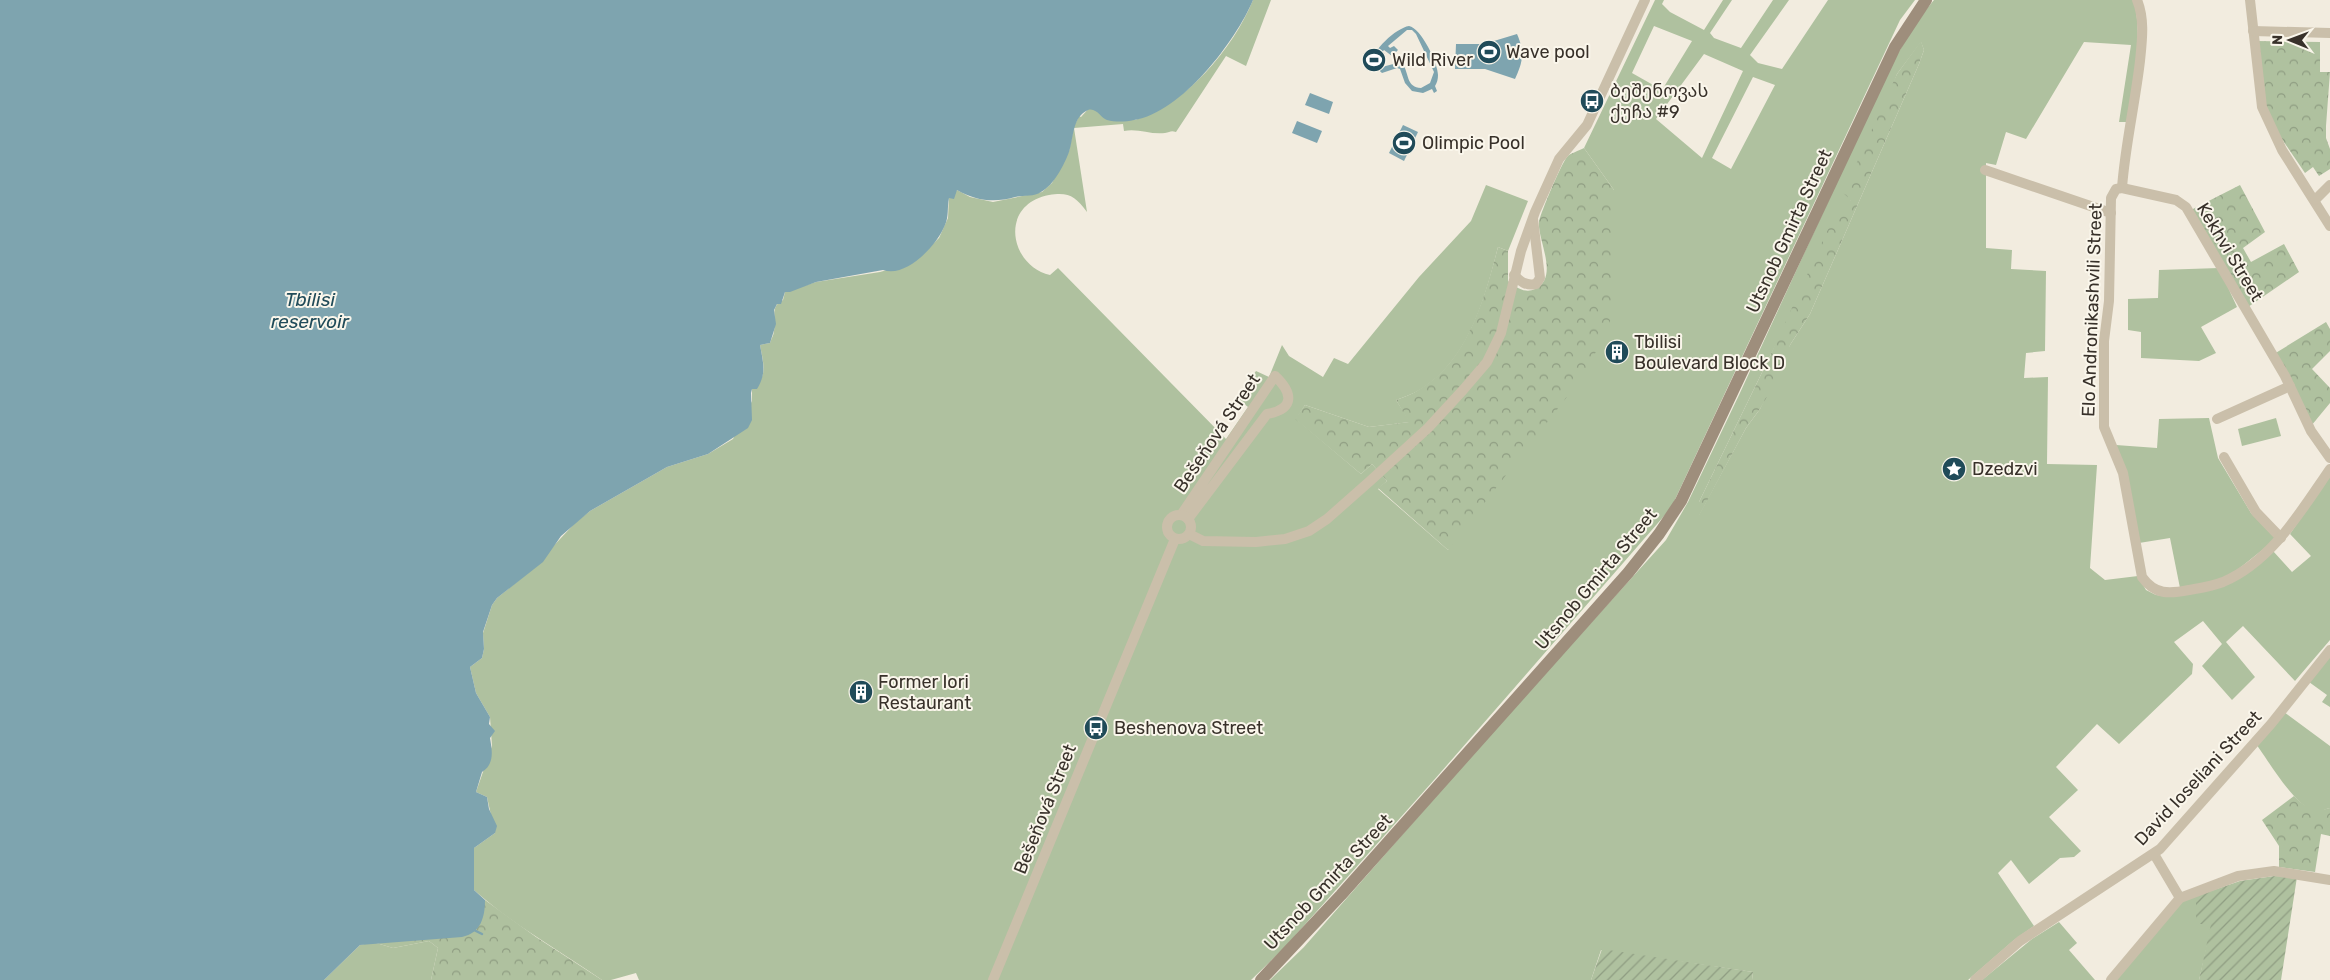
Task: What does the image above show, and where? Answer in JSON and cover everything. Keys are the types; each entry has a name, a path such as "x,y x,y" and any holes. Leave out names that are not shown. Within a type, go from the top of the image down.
{"main road":[{"name":"Utsnob Gmirta Street","path":"1261,980 1446,779 1628,573 1682,501 1895,47 1926,0"}],"street":[{"path":"1189,534 1203,541 1218,542 1285,540 1300,536 1327,518 1428,428 1487,362 1501,332 1514,275 1533,217 1559,159 1588,125 1644,0"},
{"path":"2122,188 2124,161 2135,103 2142,38 2138,0"},
{"path":"2250,0 2262,107 2282,150 2330,226"},
{"path":"2253,31 2330,33"},
{"path":"1985,170 2111,213"},
{"path":"2315,200 2330,185"},
{"name":"Elo Andronikashvili Street","path":"2122,188 2116,189 2113,192 2111,213 2109,301 2104,341 2104,427 2123,473 2142,577 2149,587 2167,592 2210,586 2238,574 2281,538 2330,469"},
{"name":"Kekhvi Street","path":"2122,188 2176,200 2186,207 2290,386 2311,431 2330,458"},
{"path":"1514,275 1522,283 1529,285 1536,284 1540,278 1533,217"},
{"name":"Bešeňová Street","path":"1275,376 1288,392 1288,400 1285,406 1267,414 1185,517 1275,376"},
{"path":"2217,419 2290,386"},
{"path":"2224,457 2256,512 2281,538"},
{"path":"1173,517 1185,517 1191,527 1189,534 1183,539 1175,539 1169,534 1168,523 1173,517"},
{"name":"Bešeňová Street","path":"993,980 1175,539"},
{"name":"David Ioseliani Street","path":"1975,980 2020,941 2154,854 2271,724 2330,650"},
{"path":"2154,854 2180,898"},
{"path":"2111,980 2180,898 2238,876 2274,871 2330,880"}],"green space":[{"path":"1253,0 1271,0 1246,66 1226,56 1176,132 1124,131 1123,124 1074,128 1087,212 1079,202 1067,195 1049,195 1033,201 1022,210 1016,222 1015,235 1019,248 1026,260 1036,269 1050,275 1058,268 1226,439 1248,407 1238,399 1249,386 1248,382 1256,371 1269,377 1282,345 1289,356 1323,377 1334,358 1348,364 1419,277 1471,221 1486,185 1528,201 1508,251 1498,247 1480,307 1463,345 1437,377 1418,391 1396,400 1410,422 1369,427 1305,405 1296,419 1361,474 1372,464 1387,481 1378,489 1448,550 1614,190 1584,148 1655,0 1664,0 1662,4 1670,12 1704,30 1723,0 1732,0 1710,33 1714,38 1741,48 1773,0 1789,0 1750,55 1758,63 1782,69 1828,0 1915,0 1900,20 1671,508 1434,780 1284,948 1251,980 639,980 636,973 611,980 602,980 520,926 474,890 474,848 495,833 487,797 476,792 492,746 490,717 476,693 470,667 482,658 484,649 483,633 492,605 497,598 529,572 576,522 590,511 667,467 708,454 733,439 752,401 752,389 763,374 764,369 760,345 770,343 775,326 775,309 783,300 785,292 816,282 880,272 914,262 939,238 948,218 949,198 957,190 970,197 993,202 1042,192 1052,183 1069,151 1074,126 1079,116 1081,117 1090,107 1135,120 1154,112 1189,88 1206,72 1233,37","holes":["1654,26 1692,41 1662,90 1632,73","1704,54 1743,71 1702,158 1656,119","1753,77 1775,85 1731,169 1712,158"]},
{"path":"1934,0 2134,0 2137,15 2138,45 2135,77 2127,122 2119,122 2131,45 2084,42 2026,139 2006,132 1996,165 1986,163 1986,248 2012,250 2011,269 2046,271 2045,351 2026,353 2024,378 2048,377 2047,464 2097,465 2090,568 2105,580 2138,576 2146,590 2156,595 2166,596 2209,590 2273,551 2292,572 2311,556 2290,534 2330,475 2330,640 2295,681 2243,626 2226,642 2255,677 2232,700 2202,666 2222,644 2203,621 2174,642 2193,664 2192,674 2119,744 2097,724 2056,767 2078,790 2049,817 2081,851 2074,857 2060,858 2029,884 2011,860 1998,873 2034,926 2014,940 1968,980 1752,980 1753,972 1601,950 1591,980 1270,980 1304,947 1501,722 1666,540 1688,502 1739,395 1889,69 1916,22","holes":["1921,42 1924,50 1810,314 1790,345 1760,409 1746,428 1699,515 1699,502 1770,356 1851,200 1897,74"]},
{"path":"1921,41 1924,50 1919,64 1810,314 1790,345 1785,365 1760,409 1746,428 1699,516 1699,502 1770,356 1839,205 1851,200 1843,193 1897,74"},
{"path":"2256,41 2320,42 2320,72 2330,72 2326,138 2330,149 2330,169 2319,176 2313,167 2305,173 2273,126 2264,106"},
{"path":"1584,148 1614,190 1611,319 1587,371 1448,550 1378,488 1387,481 1372,464 1361,474 1295,419 1305,405 1369,427 1409,422 1396,400 1417,391 1437,377 1451,362 1472,326 1487,286 1498,247 1508,251 1508,281 1520,289 1528,291 1535,289 1542,283 1546,276 1547,267 1539,221 1564,161 1570,154"},
{"path":"2240,185 2265,232 2243,248 2251,262 2284,244 2299,272 2248,307 2191,210"},
{"path":"2219,268 2237,307 2201,327 2216,353 2199,361 2141,358 2141,332 2128,330 2128,299 2158,298 2159,270"},
{"path":"2326,322 2330,329 2330,351 2312,369 2330,388 2330,403 2311,426 2274,354"},
{"path":"2209,418 2218,458 2251,513 2276,539 2223,579 2180,588 2170,538 2139,543 2116,445 2157,448 2159,419"},
{"path":"2276,418 2281,436 2242,446 2238,429"},
{"path":"2330,656 2330,707 2322,702 2327,695 2309,682"},
{"path":"2284,712 2330,746 2330,808 2315,811 2307,808 2282,782 2256,744"},
{"path":"2294,796 2302,804 2315,810 2330,808 2330,836 2321,834 2315,872 2279,867 2279,846 2262,820"},
{"path":"2274,876 2297,877 2281,980 2199,980 2211,924 2196,924 2196,896 2240,881"},
{"path":"2196,896 2212,924 2199,980 2116,980 2182,901"},
{"path":"485,900 536,937 602,980 431,980 438,948 429,941 393,948 373,942 482,908"},
{"path":"2059,922 2077,943 2069,950 2095,980 1982,980 2032,939"},
{"path":"429,941 438,948 431,980 324,980 360,945 373,942 393,948"},
{"path":"1602,949 1753,972 1752,980 1591,980"}],"water":[{"name":"Tbilisi reservoir","path":"0,0 1253,0 1234,35 1205,73 1170,104 1152,115 1127,121 1107,120 1091,109 1083,113 1076,122 1069,152 1061,169 1050,185 1038,194 1000,200 986,200 971,197 957,190 954,199 949,198 947,218 941,233 928,250 911,265 892,271 883,270 816,282 790,292 785,292 781,304 777,304 774,310 776,324 770,343 760,345 763,373 757,389 752,389 752,420 748,428 708,454 667,467 590,511 561,536 543,562 497,598 492,605 483,632 484,649 482,658 470,667 476,693 490,717 489,724 495,731 490,738 491,761 482,772 476,792 487,797 489,809 497,826 495,833 474,848 474,890 485,900 483,918 474,932 462,937 360,945 324,980 0,980"},
{"name":"Wild River","path":"1409,26 1414,28 1432,55 1438,75 1435,86 1437,91 1434,93 1432,89 1423,93 1412,91 1405,83 1400,69 1397,68 1382,73 1372,64 1376,53 1385,41 1391,35","holes":["1407,30 1412,30 1416,34 1434,72 1430,83 1421,88 1413,86 1404,66 1397,63 1382,67 1377,62 1377,58 1384,50 1392,56 1398,50 1394,46 1390,48 1388,46"]},
{"name":"Wave pool","path":"1517,34 1522,57 1515,79 1485,69 1455,69 1456,44 1484,44"},
{"path":"1310,93 1333,102 1329,114 1305,105"},
{"path":"1297,121 1322,131 1317,143 1292,133"},
{"name":"Olimpic Pool","path":"1403,125 1418,132 1404,161 1389,153"}],"waterway":[{"path":"474,930 482,934"}],"place":[{"name":"Wave pool","path":"1489,52"},
{"name":"Wild River","path":"1374,60"},
{"name":"ბეშენოვას ქუჩა #9","path":"1592,101"},
{"name":"Olimpic Pool","path":"1404,143"},
{"name":"Tbilisi Boulevard Block D","path":"1617,352"},
{"name":"Dzedzvi","path":"1954,469"},
{"name":"Former Iori Restaurant","path":"861,692"},
{"name":"Beshenova Street","path":"1096,728"}]}
